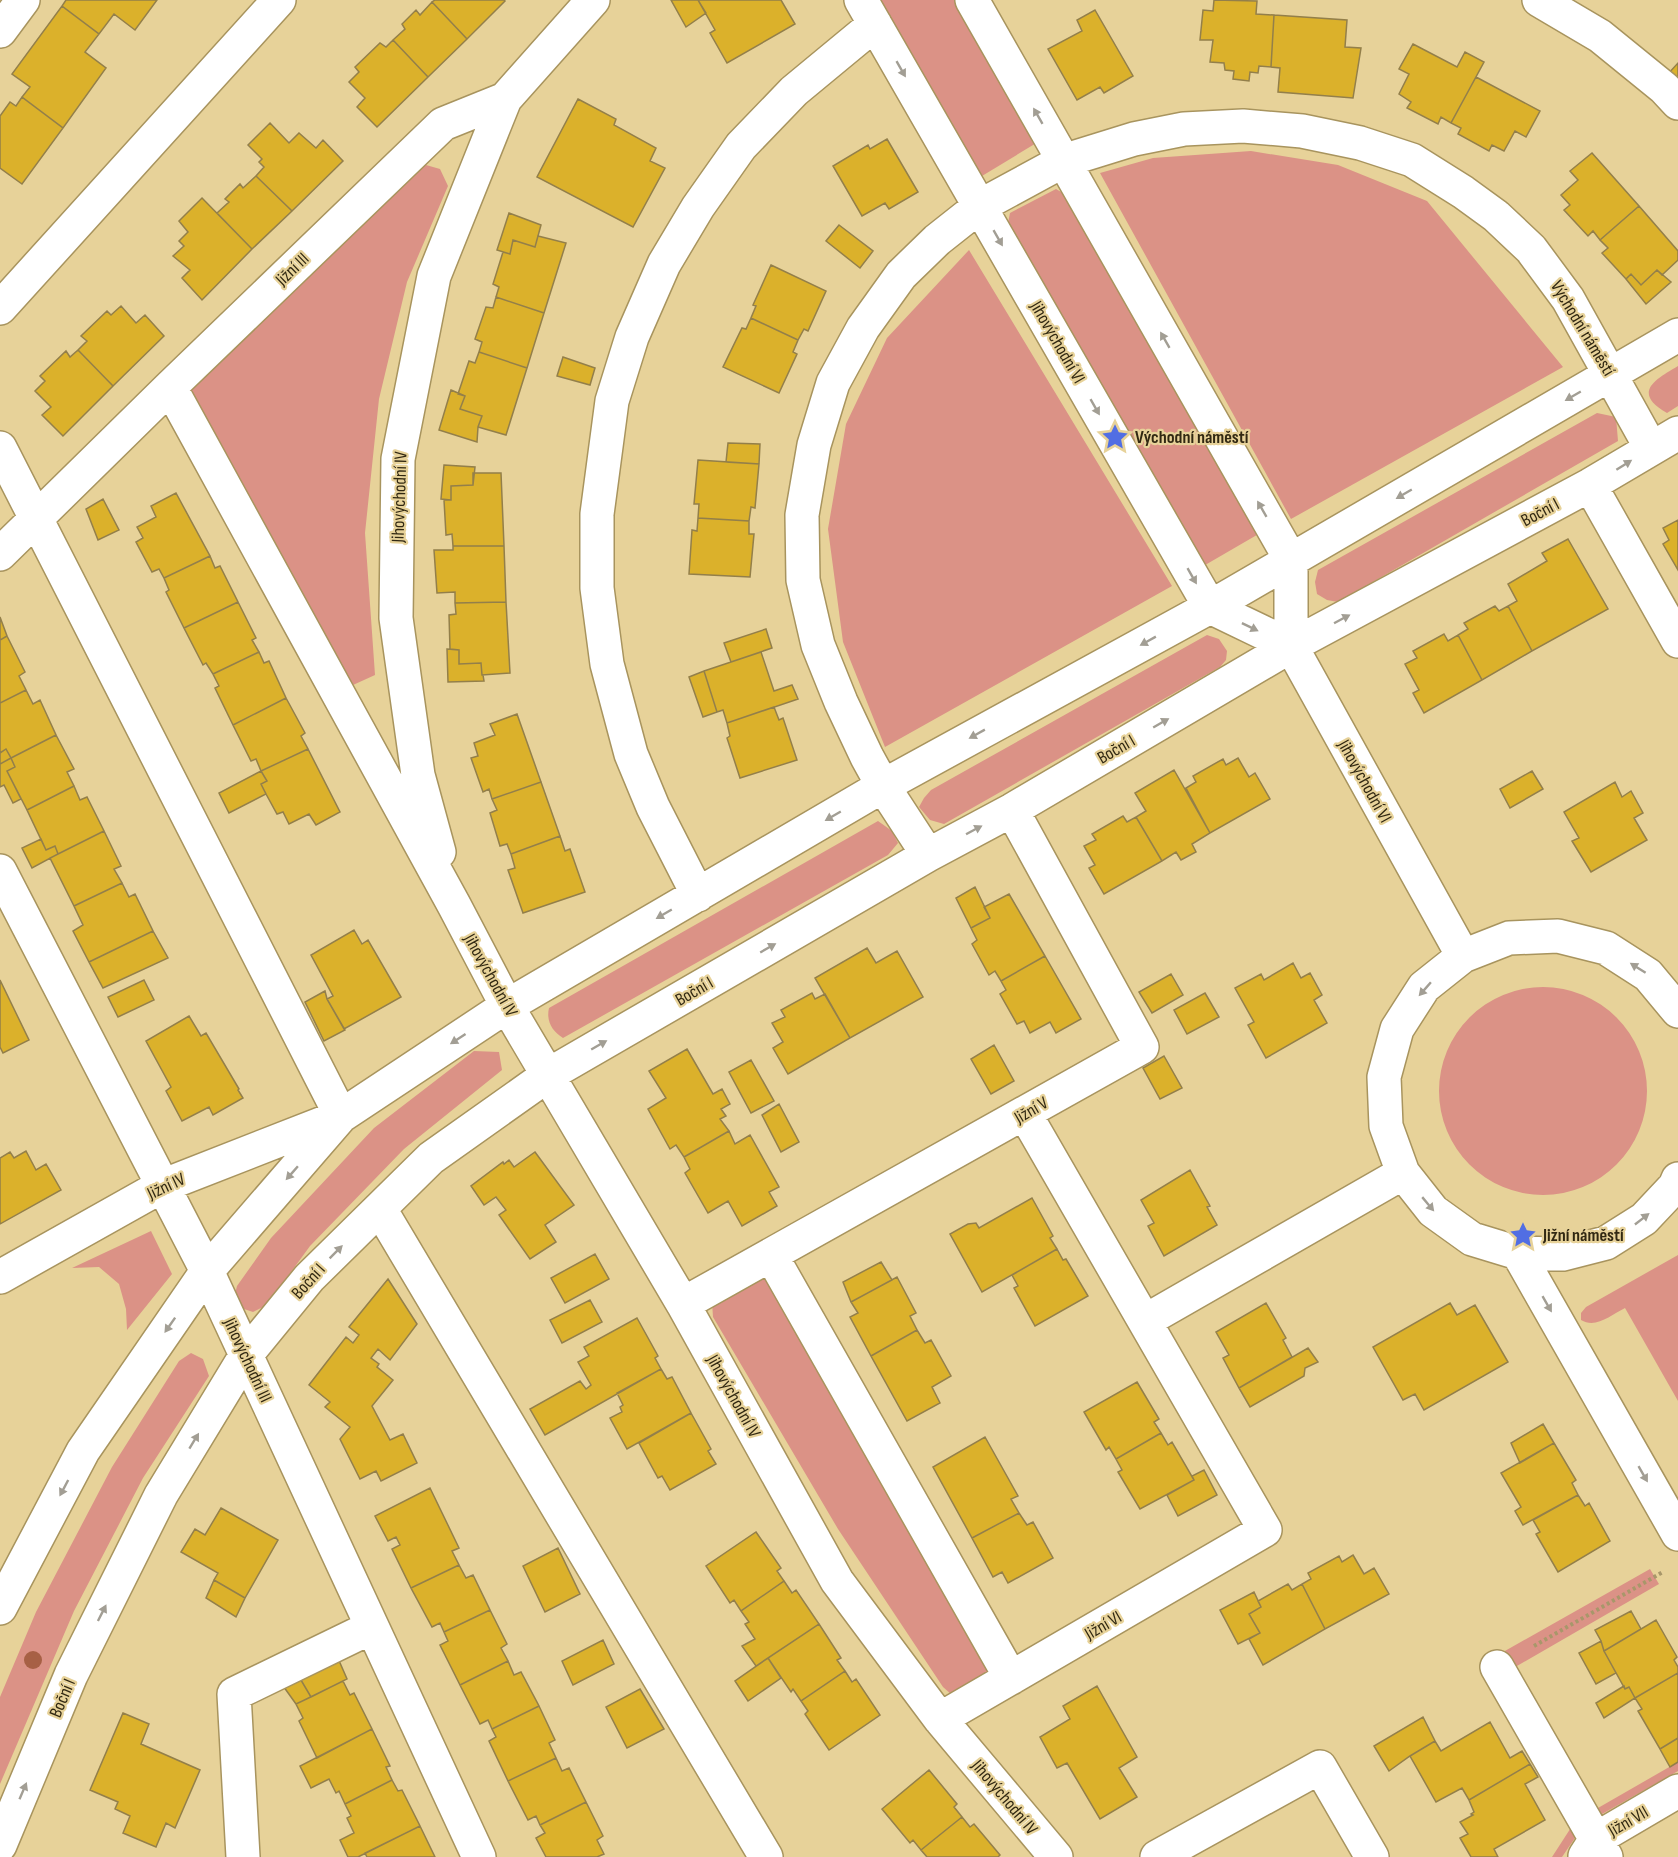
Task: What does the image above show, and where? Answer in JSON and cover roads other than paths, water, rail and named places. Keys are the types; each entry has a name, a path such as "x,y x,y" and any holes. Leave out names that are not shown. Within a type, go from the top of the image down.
{"street":[{"path":"0,31 23,0"},
{"path":"0,308 279,0"},
{"name":"Jižní III","path":"0,554 443,124 505,99 593,0"},
{"name":"Jihovýchodní VI","path":"972,0 1291,560 1291,646 1463,956"},
{"path":"1539,0 1600,36 1664,88 1678,103"},
{"path":"698,895 653,807 631,754 607,664 597,588 597,514 612,401 633,337 664,264 698,207 741,146 868,12"},
{"name":"Jihovýchodní VI","path":"868,12 1210,607"},
{"name":"Jihovýchodní IV","path":"454,905 418,775 396,618 398,459 434,276 505,99"},
{"name":"Východní náměstí","path":"928,855 867,757 818,645 803,580 802,515 814,445 833,382 863,328 901,275 937,240 980,206 1063,161 1134,139 1184,129 1243,126 1302,131 1360,142 1412,160 1496,216 1531,249 1568,299 1611,374 1665,440"},
{"path":"0,1608 83,1451 207,1271 341,1116 507,1006 883,786 1210,607 1678,335"},
{"name":"Jihovýchodní IV","path":"170,387 507,1006 683,1304 837,1581 940,1719 1056,1857"},
{"name":"Boční I","path":"0,1845 71,1675 161,1495 246,1355 309,1278 431,1158 548,1074 928,855 1012,810 1291,646 1590,485 1665,440"},
{"path":"0,448 341,1116"},
{"path":"1590,485 1678,642"},
{"path":"1210,607 1291,646"},
{"name":"Jižní V","path":"683,1304 1142,1047 1012,810"},
{"name":"Jihovýchodní III","path":"0,871 207,1271 479,1857"},
{"path":"1678,1011 1648,975 1606,948 1558,936 1509,938 1463,956 1424,987 1397,1029 1384,1077 1386,1126 1403,1173 1433,1211 1472,1239 1518,1253 1563,1254 1606,1243 1644,1219 1675,1186 1678,1179"},
{"path":"1025,1114 1144,1321 1403,1173"},
{"name":"Jižní IV","path":"0,1277 162,1186 341,1116"},
{"path":"380,1209 766,1857"},
{"path":"1518,1253 1678,1534"},
{"path":"771,1255 1011,1678"},
{"name":"Jižní VI","path":"940,1719 1265,1530 1144,1321"},
{"path":"243,1857 234,1694 372,1627"},
{"path":"1497,1667 1596,1851"},
{"path":"1157,1857 1320,1767 1372,1857"},
{"name":"Jižní VII","path":"1596,1851 1678,1791"}],"place":[{"name":"Východní náměstí","path":"1115,437"},
{"name":"Jižní náměstí","path":"1523,1235"}]}
